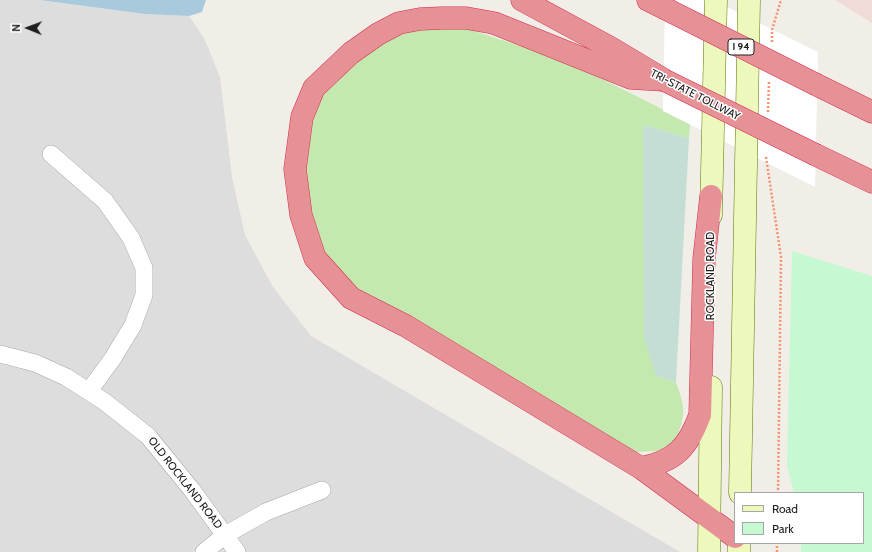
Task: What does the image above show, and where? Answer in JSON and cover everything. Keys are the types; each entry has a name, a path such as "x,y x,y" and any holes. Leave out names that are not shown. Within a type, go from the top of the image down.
{"highway":[{"name":"TRI-STATE TOLLWAY","path":"522,0 611,48 664,80 872,182"},
{"name":"I 94","path":"656,4 872,112"},
{"path":"664,80 631,78 494,23 466,18 442,18 420,19 399,24 378,34 351,53 314,88 302,117 295,169 301,215 315,258 351,298 406,326 641,468 734,535"},
{"path":"641,468 661,464 673,457 691,438 700,415 704,259 712,196"}],"main road":[{"name":"ROCKLAND ROAD","path":"709,552 712,196 716,0"},
{"path":"740,492 749,0"}],"street":[{"path":"51,154 105,201 132,238 144,268 144,296 133,325 113,358 89,391"},
{"name":"OLD ROCKLAND ROAD","path":"0,354 35,364 66,377 89,391 148,436 237,552"},
{"path":"204,552 225,535 266,512 322,490"}],"path":[{"path":"772,45 772,30 781,0"},
{"path":"768,114 770,76"},
{"path":"765,152 781,257 778,492"}],"shaded area":[{"path":"0,0 40,0 145,14 189,16 204,38 220,77 232,177 245,235 273,287 311,336 680,552 0,552"},
{"path":"40,0 206,0 202,12 189,16 145,14"},
{"path":"835,0 872,0 872,23"},
{"path":"643,125 689,138 676,382 656,376 644,338"}],"green space":[{"path":"456,25 566,61 690,123 689,138 643,125 656,376 676,382 683,406 683,419 674,443 657,451 617,453 351,291 319,257 302,197 318,85 399,32"},
{"path":"792,251 872,276 872,552 801,552 801,544 864,544 864,492 794,492 787,466"}],"pier":[{"path":"665,0 713,0 818,52 815,187 663,111"}]}
